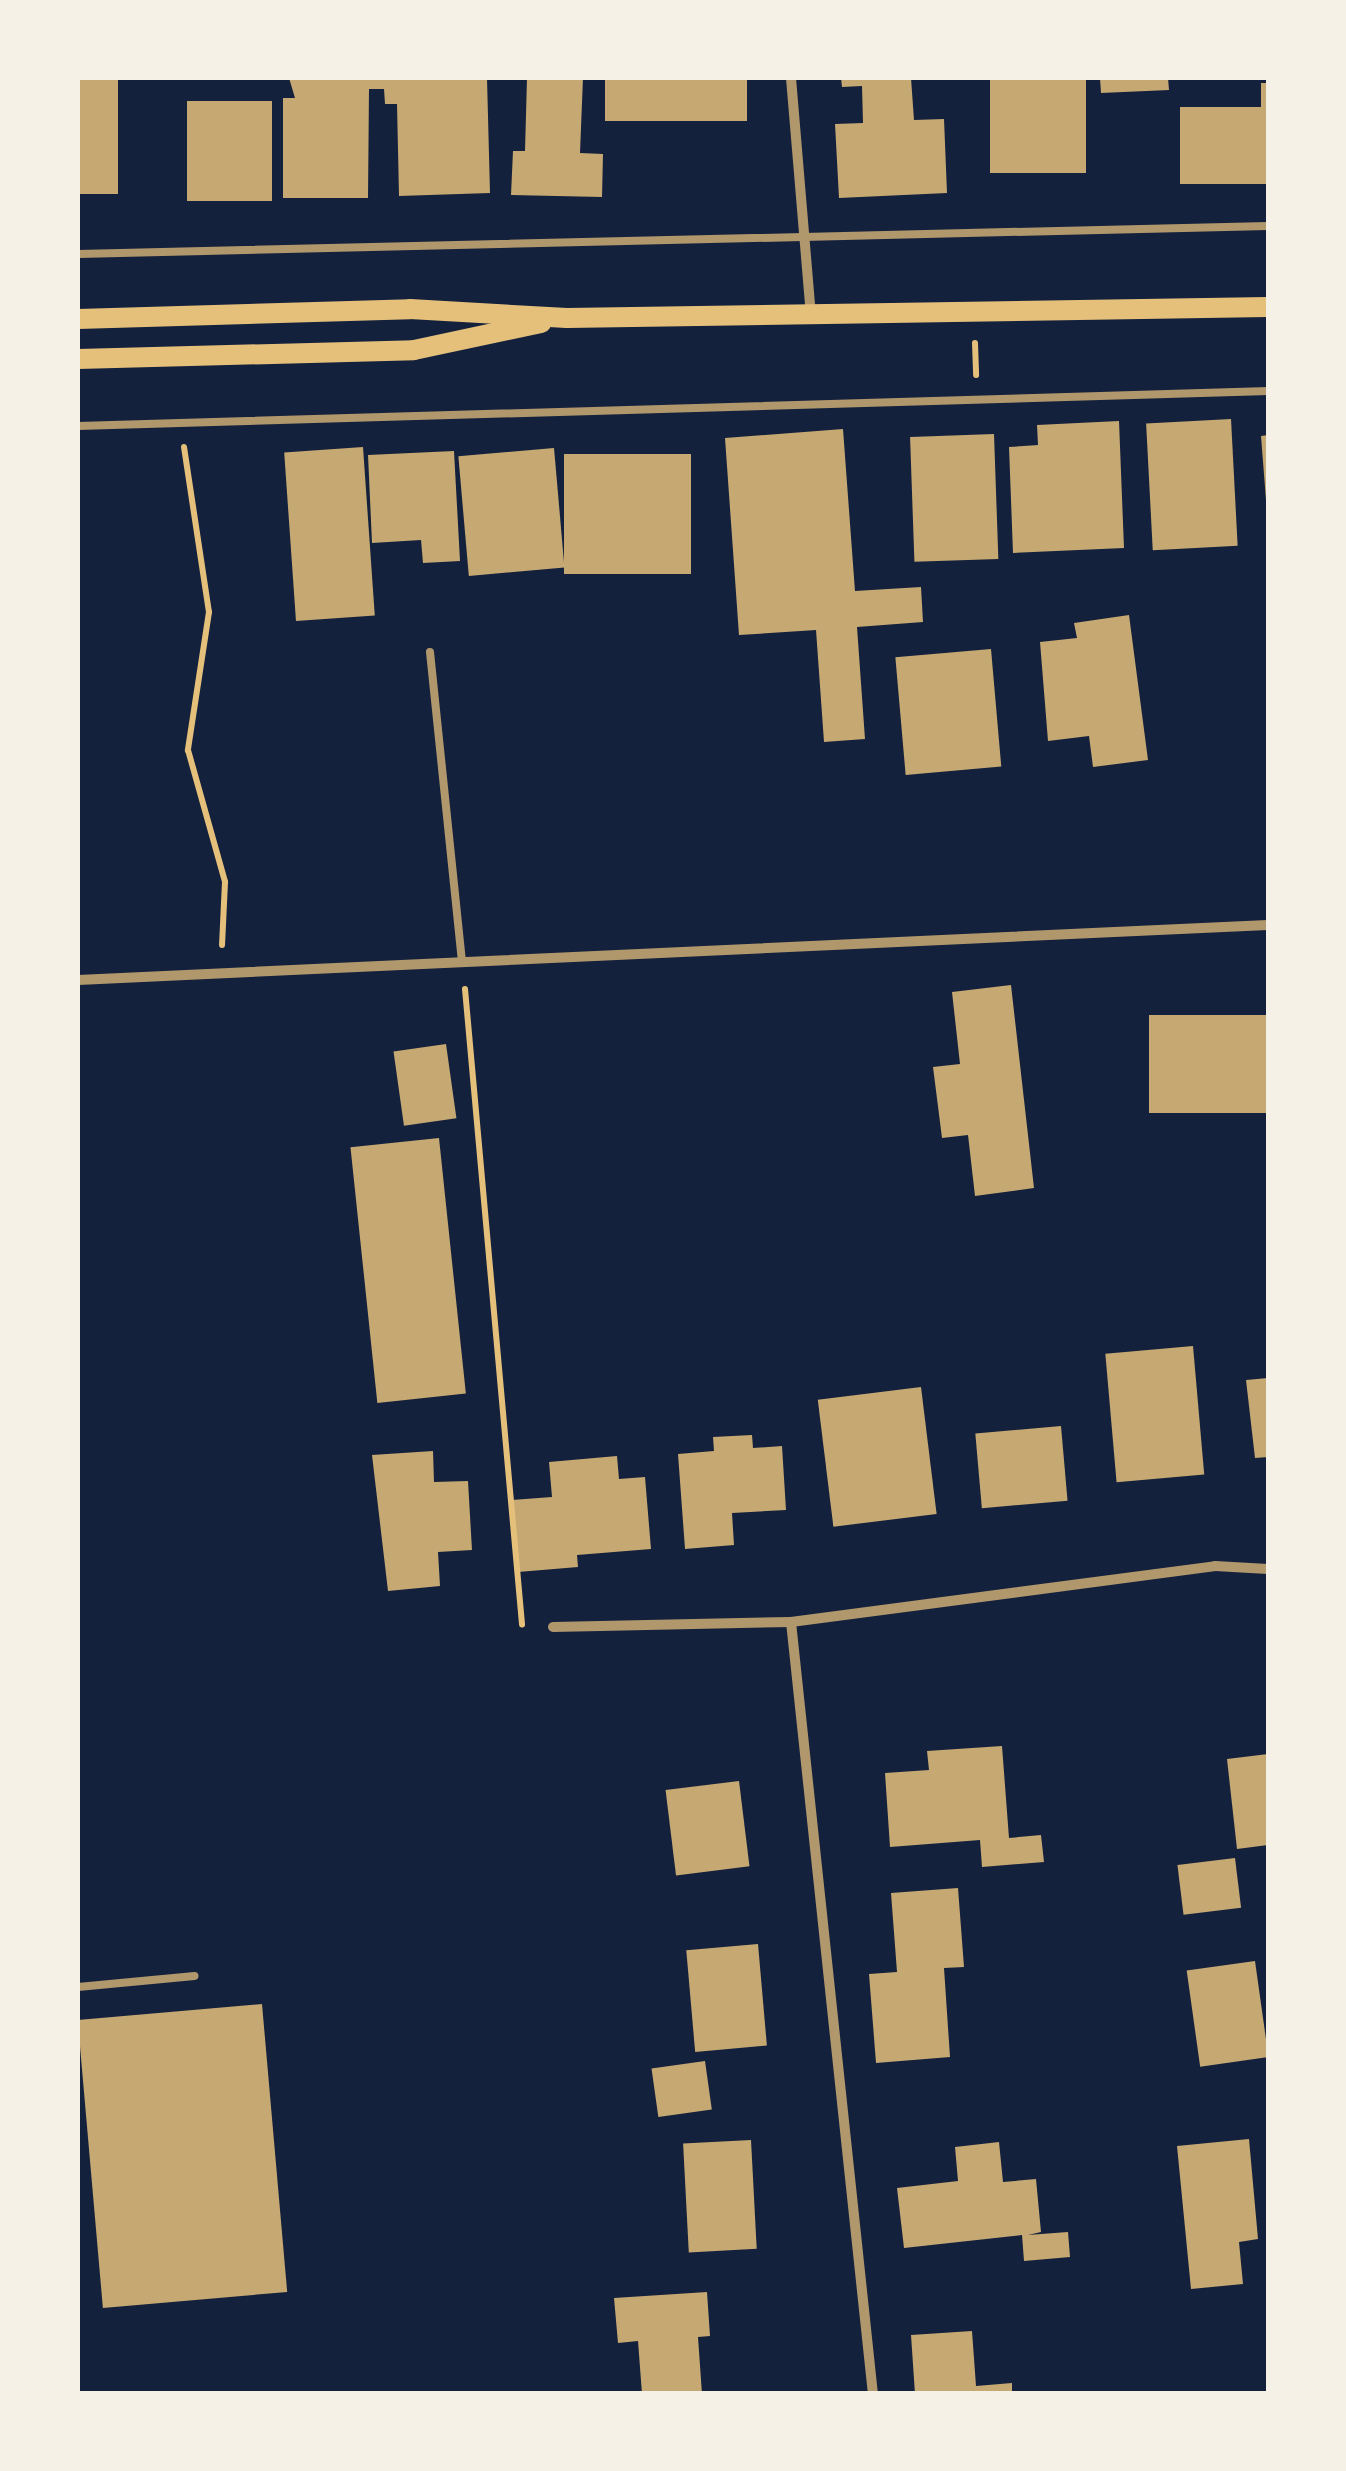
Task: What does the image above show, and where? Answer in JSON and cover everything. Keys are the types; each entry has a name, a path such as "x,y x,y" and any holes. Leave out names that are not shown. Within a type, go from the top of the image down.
{"main road":[{"path":"78,319 410,309 568,318 1268,307"},
{"path":"78,359 414,350 568,318"}],"street":[{"path":"792,78 801,238 811,315"},
{"path":"78,980 1268,924"},
{"path":"553,1626 792,1622 1215,1566 1268,1570"},
{"path":"792,1622 873,2394"}],"lane":[{"path":"78,254 1268,226"},
{"path":"78,426 1268,391"},
{"path":"430,652 462,962"},
{"path":"78,1987 194,1976"}],"path":[{"path":"183,423 186,488 210,612 188,750 224,882 221,974"},
{"path":"462,962 523,1630 553,1626"}],"building":[{"path":"78,78 118,78 118,194 78,194"},
{"path":"289,78 487,78 490,193 399,196 397,104 385,104 384,89 369,89 368,198 283,198 283,98 295,98"},
{"path":"527,78 583,78 580,153 603,154 602,197 511,195 513,151 525,151"},
{"path":"605,78 747,78 747,121 605,121"},
{"path":"841,78 911,78 914,120 944,119 947,193 839,198 835,124 863,123 862,86 842,87"},
{"path":"990,78 1086,78 1086,173 990,173"},
{"path":"1100,78 1168,78 1169,90 1101,93"},
{"path":"1261,83 1268,83 1268,184 1180,184 1180,107 1261,107"},
{"path":"187,101 272,101 272,201 187,201"},
{"path":"1231,419 1238,546 1153,550 1146,423"},
{"path":"1119,421 1124,548 1013,553 1009,447 1038,445 1037,425"},
{"path":"843,429 855,591 921,587 923,622 857,627 865,739 824,742 816,630 739,635 725,438"},
{"path":"994,434 998,559 914,562 910,437"},
{"path":"1268,435 1268,500 1266,500 1261,436"},
{"path":"363,447 375,616 296,621 284,453"},
{"path":"554,448 564,568 469,576 458,456"},
{"path":"454,451 460,561 423,563 421,540 372,543 368,455"},
{"path":"564,454 691,454 691,574 564,574"},
{"path":"1129,615 1148,760 1093,767 1089,736 1048,741 1040,642 1077,638 1074,623"},
{"path":"991,649 1001,767 906,775 895,657"},
{"path":"1011,985 1034,1188 975,1196 968,1135 942,1138 933,1067 960,1064 952,992"},
{"path":"1149,1015 1268,1015 1268,1113 1149,1113"},
{"path":"446,1044 456,1118 404,1126 394,1051"},
{"path":"439,1138 466,1394 377,1403 350,1147"},
{"path":"1193,1346 1204,1475 1117,1482 1105,1354"},
{"path":"1268,1378 1268,1457 1255,1458 1246,1380"},
{"path":"921,1387 937,1514 833,1527 818,1400"},
{"path":"1061,1426 1068,1501 982,1508 975,1433"},
{"path":"752,1435 753,1448 782,1446 786,1510 732,1513 734,1545 685,1549 678,1454 714,1451 713,1437"},
{"path":"433,1451 434,1482 468,1481 472,1550 438,1552 440,1586 388,1591 372,1455"},
{"path":"617,1456 619,1479 645,1477 651,1549 577,1555 578,1567 518,1572 512,1500 552,1497 549,1462"},
{"path":"1002,1746 1009,1838 1041,1835 1044,1862 982,1867 980,1840 890,1847 885,1773 929,1770 927,1751"},
{"path":"1268,1754 1268,1845 1237,1849 1227,1759"},
{"path":"739,1781 749,1866 676,1875 666,1790"},
{"path":"1235,1858 1241,1908 1184,1915 1177,1865"},
{"path":"958,1888 964,1967 944,1968 950,2057 876,2063 869,1974 897,1972 891,1893"},
{"path":"758,1944 767,2046 695,2052 686,1950"},
{"path":"1255,1961 1268,2057 1200,2067 1187,1971"},
{"path":"262,2004 287,2292 103,2308 78,2020"},
{"path":"705,2061 712,2110 658,2117 652,2069"},
{"path":"1249,2139 1258,2239 1239,2242 1243,2284 1191,2289 1177,2146"},
{"path":"751,2140 757,2249 689,2252 683,2144"},
{"path":"999,2142 1003,2182 1036,2179 1041,2232 1028,2235 1068,2232 1070,2257 1024,2261 1022,2235 904,2248 897,2188 958,2181 955,2147"},
{"path":"707,2292 710,2336 698,2337 702,2394 642,2394 638,2341 618,2343 614,2298"},
{"path":"972,2331 976,2386 1012,2383 1012,2394 915,2394 911,2335"}]}
